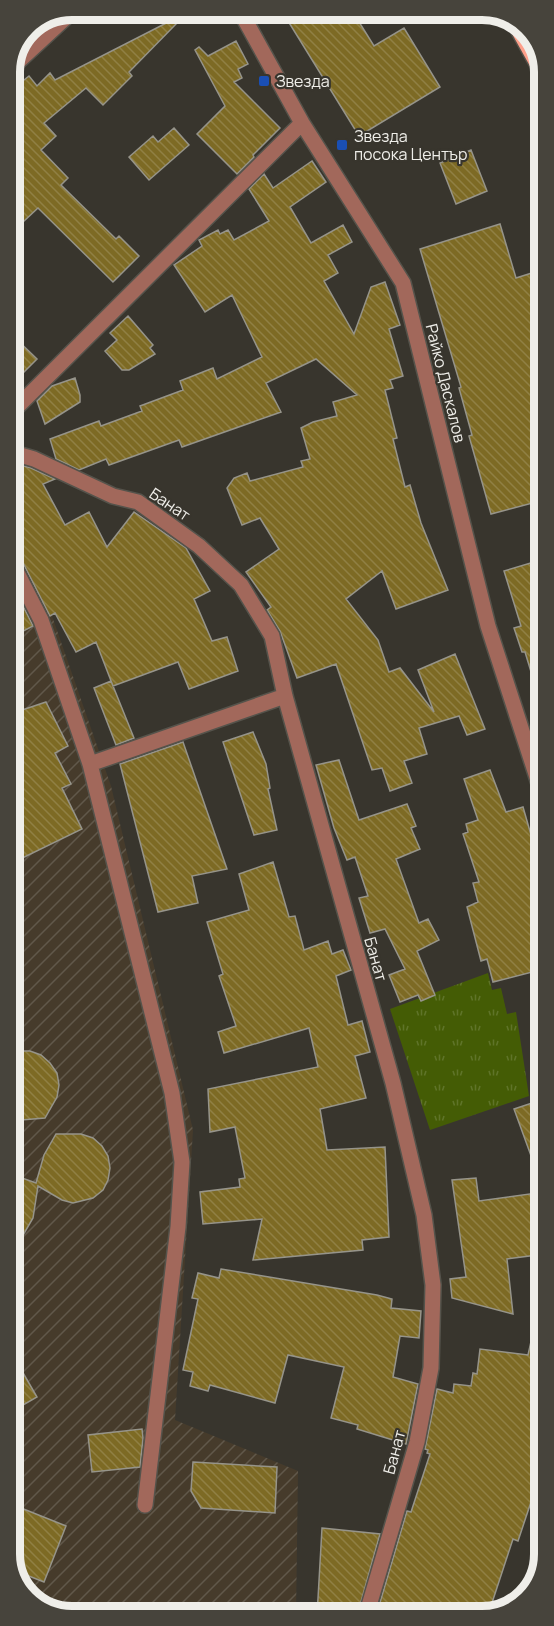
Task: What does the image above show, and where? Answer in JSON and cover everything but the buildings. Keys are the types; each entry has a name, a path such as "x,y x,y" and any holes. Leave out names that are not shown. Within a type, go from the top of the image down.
{"main road":[{"path":"524,40 532,54"}],"street":[{"path":"20,59 63,20"},
{"name":"Райко Даскалов","path":"245,20 302,123 403,283 488,626 534,768"},
{"path":"20,404 302,123"},
{"name":"Банат","path":"20,455 34,459 113,496 138,502 200,546 241,585 272,636 285,696 393,1083 424,1215 433,1285 431,1368 417,1442 369,1606"},
{"path":"20,579 41,620 90,764 172,1093 182,1162 178,1227 146,1505"},
{"path":"90,764 285,696"}],"shaded area":[{"path":"20,560 52,616 111,786 193,1130 175,1420 298,1471 296,1606 68,1606 54,1604 40,1596 28,1584 21,1568"}],"green space":[{"path":"488,973 492,990 501,988 507,1014 516,1012 529,1096 430,1130 390,1009"}],"place":[{"name":"Звезда","path":"264,81"},
{"name":"Звезда посока Център","path":"342,145"}]}
